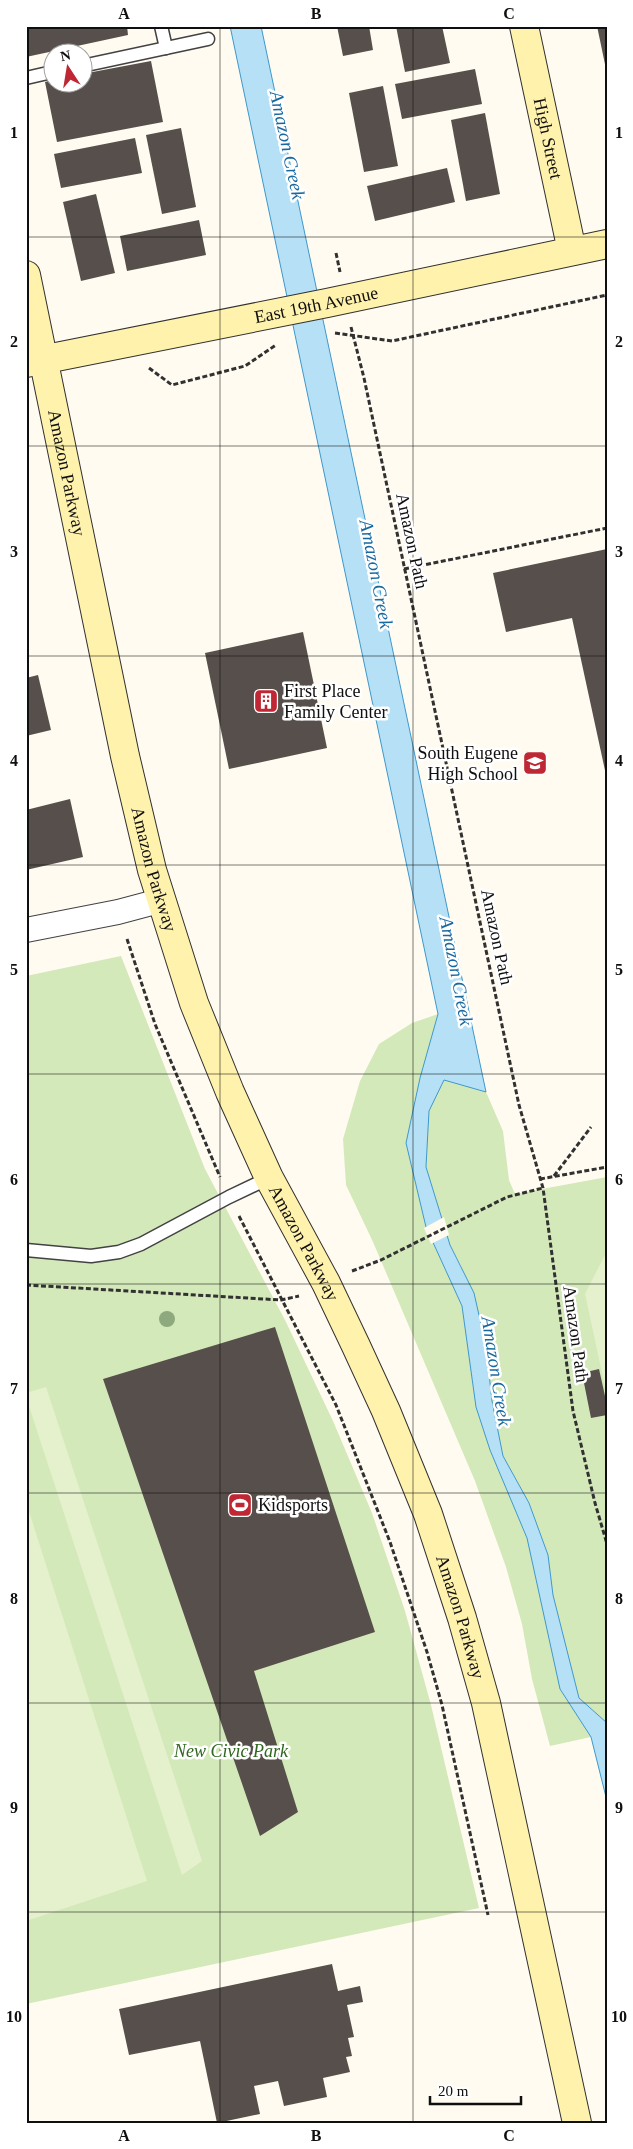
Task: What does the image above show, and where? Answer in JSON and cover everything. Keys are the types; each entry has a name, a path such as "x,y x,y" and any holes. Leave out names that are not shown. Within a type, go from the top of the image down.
{"main road":[{"name":"High Street","path":"524,26 572,251"},
{"name":"East 19th Avenue","path":"35,361 327,303 607,244"},
{"name":"Amazon Parkway","path":"26,275 35,361 152,870 194,1003 269,1178 326,1283 386,1411 428,1514 462,1618 486,1703 577,2123"}],"street":[{"path":"26,930 118,912 162,900"}],"lane":[{"path":"161,26 166,48"},
{"path":"92,64 208,39"},
{"path":"26,78 42,74"},
{"path":"26,1250 91,1256 119,1252 141,1244 269,1178"}],"path":[{"path":"332,332 392,341 607,295"},
{"name":"Amazon Path","path":"353,336 364,378 519,1105 543,1188 573,1411 594,1503 607,1544"},
{"path":"172,385 245,366 280,344"},
{"path":"404,570 607,528"},
{"path":"118,912 155,1024 229,1197 336,1405 390,1542 427,1652 442,1705 488,1915"},
{"path":"554,1176 592,1127"},
{"path":"540,1179 607,1167"},
{"path":"346,1274 381,1260 507,1197 543,1188"},
{"path":"26,1285 281,1300 302,1295"}],"green space":[{"name":"New Civic Park","path":"121,956 205,1169 286,1322 333,1421 372,1513 405,1611 431,1705 479,1908 26,2004 26,976"},
{"path":"438,1014 420,1078 406,1143 426,1227 462,1306 476,1407 490,1450 527,1538 560,1689 591,1737 550,1746 532,1679 522,1624 506,1567 475,1481 373,1242 346,1185 343,1139 360,1081 379,1044 412,1023"},
{"path":"444,1079 486,1092 503,1131 509,1180 515,1194 607,1177 607,1723 579,1698 553,1595 548,1555 529,1503 503,1456 492,1401 486,1346 461,1266 450,1245 426,1167 429,1111"},
{"path":"607,1251 607,1396 585,1294"},
{"path":"46,1387 202,1861 182,1875 26,1397 26,1393"},
{"path":"26,1502 147,1881 26,1921"}],"water":[{"name":"Amazon Creek","path":"230,26 261,26 486,1092 444,1080 429,1111 426,1167 450,1245 474,1293 486,1346 492,1401 503,1456 529,1503 548,1555 553,1595 579,1698 607,1723 607,1801 591,1737 560,1689 527,1538 490,1450 476,1407 462,1306 426,1227 406,1143 420,1078 438,1014"}],"pier":[{"path":"444,1217 449,1235 431,1244 424,1228"}],"building":[{"path":"26,26 127,26 128,35 92,43 42,42 42,54 26,57"},
{"path":"337,26 369,26 373,50 343,56"},
{"path":"396,26 442,26 450,63 405,72"},
{"path":"597,26 607,26 607,69 606,69"},
{"path":"151,61 163,122 57,142 47,92 92,92 92,72"},
{"path":"475,69 482,104 402,119 395,84"},
{"path":"383,86 398,166 364,172 349,93"},
{"path":"485,113 500,194 466,201 451,120"},
{"path":"181,128 196,207 162,214 146,135"},
{"path":"135,138 142,173 61,188 54,154"},
{"path":"447,168 455,202 375,221 367,186"},
{"path":"96,194 115,273 81,281 63,202"},
{"path":"199,220 206,255 127,271 120,236"},
{"path":"607,549 606,775 572,618 506,632 493,573"},
{"name":"First Place Family Center","path":"303,632 327,748 229,769 205,653"},
{"path":"38,675 51,730 26,736 26,678"},
{"path":"70,799 83,857 26,870 26,810"},
{"name":"Kidsports","path":"275,1327 375,1632 254,1671 298,1812 260,1836 103,1379"},
{"path":"599,1369 607,1405 607,1415 591,1418 582,1373"},
{"path":"332,1964 338,1991 360,1986 363,2002 347,2005 354,2037 348,2038 352,2056 346,2057 350,2072 323,2078 327,2097 284,2106 278,2081 254,2086 260,2114 217,2123 200,2041 129,2055 119,2009"}],"place":[{"name":"First Place Family Center","path":"266,701"},
{"name":"South Eugene High School","path":"535,763"},
{"name":"Kidsports","path":"240,1505"}]}
